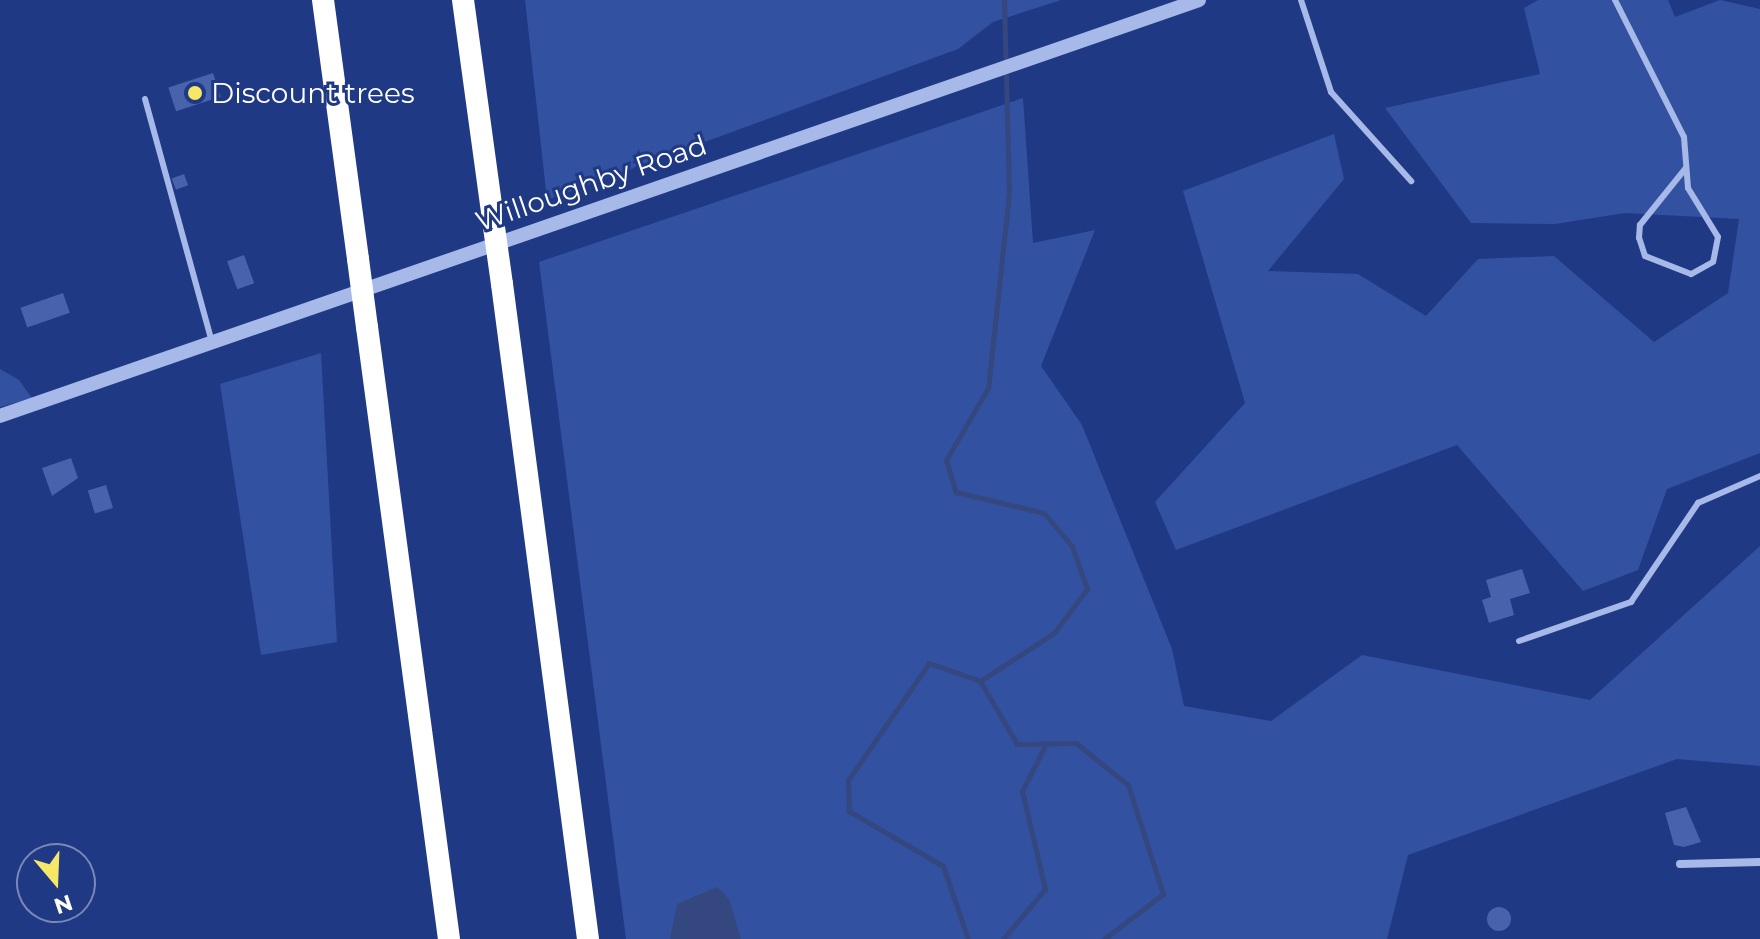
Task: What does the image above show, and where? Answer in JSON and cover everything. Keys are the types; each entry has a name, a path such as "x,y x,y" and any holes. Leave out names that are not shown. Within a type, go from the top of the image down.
{"highway":[{"path":"323,0 449,939"},
{"path":"463,0 588,939"}],"street":[{"name":"Willoughby Road","path":"0,416 1199,0"},
{"path":"1680,864 1760,862"}],"lane":[{"path":"1301,0 1331,92 1411,181"},
{"path":"1615,0 1684,137 1688,188 1718,237 1713,262 1691,274 1654,262 1639,238 1640,225 1685,169"},
{"path":"145,99 212,342"},
{"path":"1519,641 1631,602 1698,503 1760,476"}],"shaded area":[{"path":"525,0 1061,0 993,22 958,49 547,200"},
{"path":"1538,0 1668,0 1675,17 1720,0 1760,9 1760,453 1667,489 1638,570 1583,591 1457,445 1176,550 1155,502 1245,403 1183,191 1334,134 1344,179 1268,271 1358,274 1426,316 1478,259 1554,256 1654,342 1728,293 1739,219 1625,213 1555,224 1471,223 1385,108 1540,74 1524,8"},
{"path":"1023,98 1033,243 1095,230 1041,366 1082,425 1172,649 1184,706 1271,721 1362,655 1590,700 1760,546 1760,766 1677,759 1408,855 1387,939 626,939 539,262"},
{"path":"321,353 337,642 261,655 220,384"},
{"path":"0,369 19,380 32,398 0,407"},
{"path":"717,887 729,899 741,939 670,939 677,904"}],"building":[{"name":"Discount trees","path":"213,73 221,97 176,111 168,88"},
{"path":"184,174 188,185 176,190 172,178"},
{"path":"244,255 254,283 237,289 227,261"},
{"path":"63,293 70,313 27,328 20,308"},
{"path":"71,458 78,478 52,496 42,468"},
{"path":"106,485 113,508 95,514 88,491"},
{"path":"1522,569 1530,593 1510,599 1514,615 1489,623 1482,600 1491,597 1486,580"},
{"path":"1686,807 1701,842 1684,847 1674,845 1665,813"},
{"path":"1499,907 1508,910 1511,919 1508,928 1499,931 1490,928 1487,919 1490,910"}],"waterway":[{"path":"1004,0 1009,193 988,388 946,460 956,492 1044,513 1072,546 1087,589 1054,633 980,681 1017,744 1076,743 1128,785 1163,894 1104,939"},
{"path":"968,939 943,866 849,811 848,780 929,663 980,681"},
{"path":"1003,939 1045,889 1022,791 1046,744"}],"place":[{"name":"Discount trees","path":"195,93"}]}
